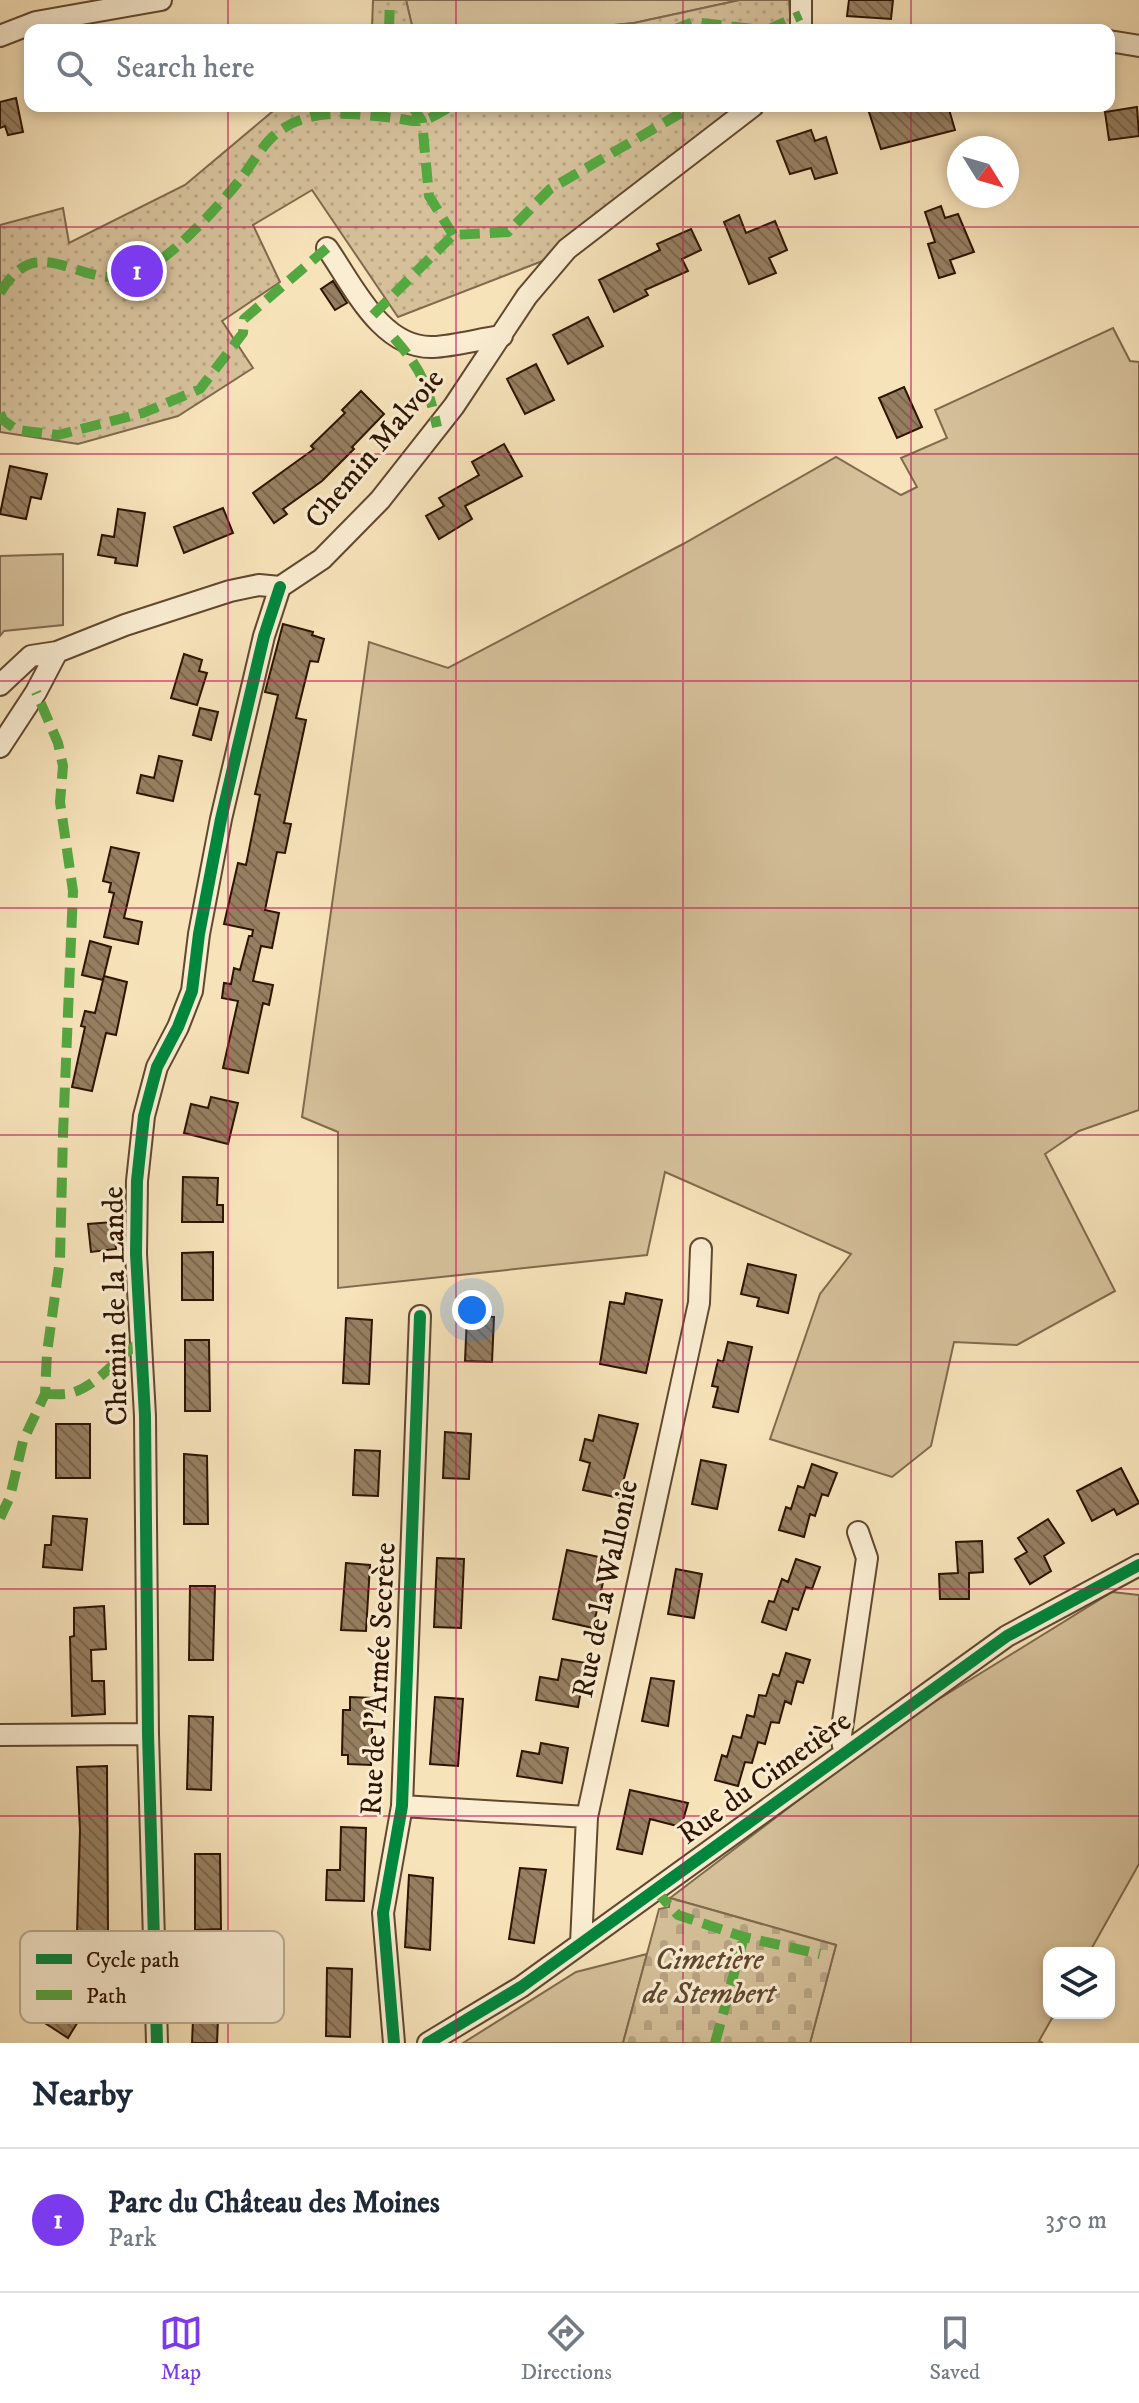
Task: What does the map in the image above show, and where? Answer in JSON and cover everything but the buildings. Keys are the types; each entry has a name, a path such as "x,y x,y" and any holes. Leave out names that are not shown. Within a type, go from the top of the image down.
{"street":[{"path":"31,24 161,0"},
{"path":"801,0 801,24"},
{"path":"0,36 24,27"},
{"path":"1115,42 1139,46"},
{"name":"Chemin Malvoie","path":"280,587 322,559 380,500 454,406 527,296 567,249 745,112"},
{"name":"Chemin Malvoie","path":"327,248 373,315 394,338 431,348 502,336"},
{"path":"0,685 31,656 57,652 125,625 230,591 259,585 280,587"},
{"name":"Chemin de la Lande","path":"154,1931 145,1416 136,1254 137,1181 144,1116 157,1067 192,991 199,934 221,819 264,636 280,587"},
{"path":"0,747 36,692 57,652"},
{"name":"Rue de la Wallonie","path":"581,1943 587,1817 699,1303 701,1249"},
{"name":"Rue de l'Armée Secrète","path":"394,2043 383,1913 402,1806 420,1316"},
{"name":"Rue du Cimetière","path":"844,1751 841,1735 867,1558 858,1532"},
{"name":"Rue du Cimetière","path":"428,2043 521,1987 1007,1636 1139,1565"},
{"path":"0,1735 148,1734"},
{"path":"402,1806 587,1817"},
{"name":"Chemin de la Lande","path":"156,2023 157,2043"}],"green space":[{"path":"373,0 406,0 412,24 372,24"},
{"path":"406,0 740,0 624,24 412,24"},
{"path":"740,0 789,0 791,24 624,24"},
{"path":"272,112 731,112 545,260 398,317 312,190 253,225 280,282 222,321 253,368 178,416 78,444 0,432 0,225 63,208 69,243 185,185"},
{"path":"1113,328 1130,361 1139,362 1139,1110 1079,1131 1045,1154 1115,1291 1017,1345 954,1342 931,1446 892,1477 770,1439 820,1294 851,1254 665,1172 647,1255 338,1288 338,1132 302,1117 369,642 448,668 683,544 836,457 901,495 917,487 901,458 947,438 935,410"},
{"path":"63,554 63,625 4,631 0,636 0,556"},
{"path":"1112,1592 1139,1595 1139,1864 1092,1947 1043,1947 1043,2019 1052,2019 1039,2041 1043,2043 810,2043 836,1945 670,1898 900,1723"},
{"name":"Cimetière de Stembert","path":"670,1898 836,1945 810,2043 623,2043 659,1909 669,1907"},
{"path":"647,1954 623,2043 463,2043 576,1972"}],"marked path":[{"path":"389,24 390,0"},
{"path":"781,24 801,15"},
{"path":"688,24 710,24"},
{"path":"416,112 422,121 429,196 453,235"},
{"path":"0,293 14,274 29,264 59,264 110,277 130,276 143,271 175,248 207,218 263,147 290,124 318,115 333,114 421,121 441,112"},
{"path":"373,315 453,235 508,232 550,189 683,112"},
{"path":"0,413 3,420 17,430 58,435 143,413 200,389 243,333 244,319 327,248"},
{"path":"394,338 423,379 437,427"},
{"path":"0,1518 10,1497 23,1441 45,1394 47,1353 60,1259 73,891 60,802 63,766 58,743 36,692"},
{"path":"45,1394 68,1394 81,1389 99,1378 139,1343"},
{"path":"655,1890 678,1915 744,1937 820,1954"},
{"path":"715,2043 744,1937"}],"cycle path":[{"path":"154,1931 145,1416 136,1254 137,1181 144,1116 157,1067 192,991 199,934 221,819 264,636 280,587"},
{"path":"394,2043 383,1913 402,1806 420,1316"},
{"path":"428,2043 521,1987 1007,1636 1139,1565"},
{"path":"156,2023 157,2043"}],"place":[{"name":"Parc du Château des Moines","path":"137,271"}]}
